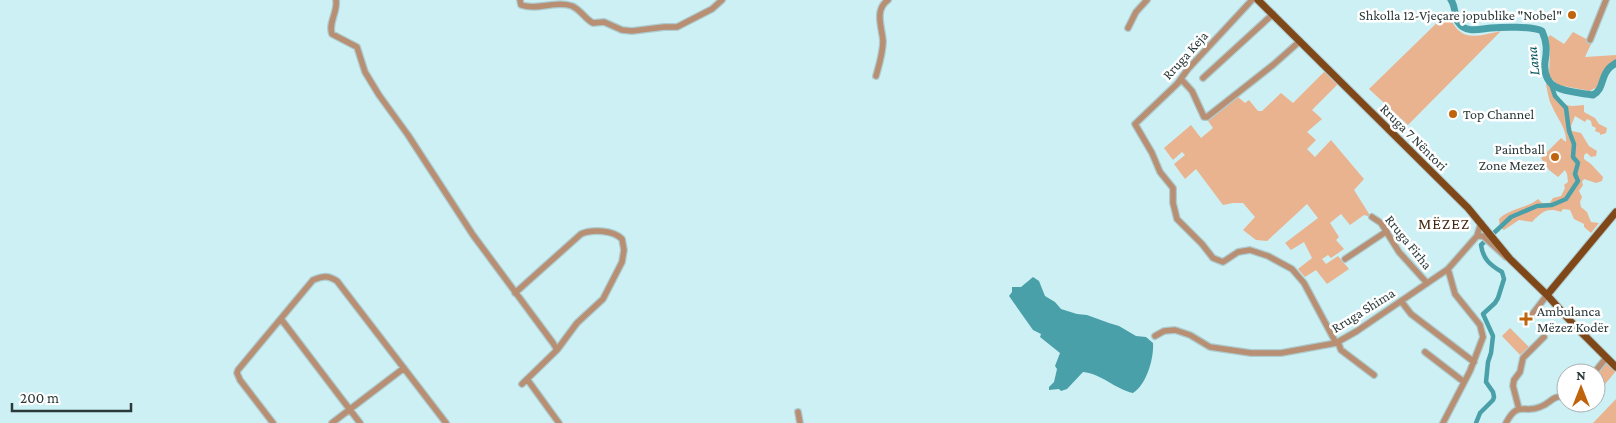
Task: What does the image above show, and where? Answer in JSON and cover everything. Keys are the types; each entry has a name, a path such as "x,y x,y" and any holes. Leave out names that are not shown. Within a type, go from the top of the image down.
{"main road":[{"name":"Rruga 7 Nëntori","path":"1258,0 1466,206 1481,223 1489,237 1616,367"},
{"path":"1547,295 1616,212"}],"street":[{"path":"336,0 337,8 330,30 332,34 357,47 365,72 379,96 408,135 473,235 557,350"},
{"path":"520,0 521,5 530,8 562,5 572,7 593,23 604,22 622,30 632,31 677,27 712,9 722,0"},
{"path":"876,76 883,42 878,17 885,1 888,0"},
{"path":"1128,28 1136,12 1147,0"},
{"name":"Rruga Keja","path":"1252,0 1181,79 1135,124 1152,153 1160,172 1173,188 1173,203 1178,219 1202,244 1212,258 1223,262 1238,252 1250,250 1273,258 1292,269 1304,283 1337,342"},
{"path":"1590,40 1606,0"},
{"path":"1203,78 1273,14"},
{"path":"1181,79 1192,91 1204,117 1207,117 1300,41"},
{"name":"Rruga Firha","path":"1372,217 1381,223 1399,252 1427,283"},
{"name":"Rruga Shima","path":"1155,336 1170,329 1190,335 1210,347 1252,353 1281,353 1337,342 1357,331 1448,269 1477,236 1481,223"},
{"path":"1345,259 1387,231"},
{"path":"515,292 581,234 586,232 604,232 616,235 622,239 624,256 618,272 602,299 576,323 557,350 525,381 559,423"},
{"path":"1477,236 1489,237"},
{"path":"1443,423 1474,362 1483,337 1480,325 1455,294 1448,269"},
{"path":"273,423 240,380 237,373 240,366 313,280 321,276 330,276 337,281 446,423"},
{"path":"1531,316 1547,295"},
{"path":"1401,301 1411,314 1474,362"},
{"path":"281,319 360,423"},
{"path":"1519,409 1513,386 1514,380 1520,372 1523,358 1544,337"},
{"path":"1337,342 1341,350 1374,375"},
{"path":"1425,352 1464,382"},
{"path":"1602,363 1606,358"},
{"path":"332,423 404,368"},
{"path":"1506,423 1512,413 1519,409 1538,408 1556,397"},
{"path":"798,412 800,423"}],"shaded area":[{"path":"1448,12 1452,22 1462,33 1475,36 1501,31 1408,125 1369,89"},
{"path":"1573,32 1592,42 1585,57 1616,55 1616,60 1606,69 1597,87 1590,91 1558,85 1549,76 1550,49 1548,38 1550,35 1564,44"},
{"path":"1326,70 1339,83 1312,110 1322,119 1307,132 1316,140 1307,149 1315,157 1331,140 1364,179 1354,190 1371,217 1364,215 1350,225 1341,214 1330,223 1339,237 1336,240 1344,249 1331,258 1328,255 1322,259 1326,264 1338,256 1349,269 1327,284 1316,270 1305,277 1298,269 1312,258 1304,242 1291,250 1285,243 1318,218 1307,204 1267,241 1256,240 1243,230 1255,217 1243,203 1223,205 1196,169 1185,179 1174,164 1185,155 1182,152 1173,160 1164,148 1191,125 1201,138 1213,128 1208,121 1238,97 1245,103 1249,100 1258,111 1262,111 1281,93 1293,103"},
{"path":"1547,83 1564,103 1571,106 1584,105 1584,112 1607,128 1606,133 1600,135 1600,133 1595,131 1596,128 1592,126 1591,121 1587,119 1585,122 1575,116 1571,126 1572,131 1581,133 1589,146 1597,151 1596,156 1591,157 1587,153 1584,155 1584,159 1603,177 1602,181 1596,183 1584,179 1579,191 1582,197 1581,207 1587,212 1591,222 1599,223 1591,233 1584,227 1584,224 1574,219 1570,210 1563,209 1561,212 1545,211 1532,222 1519,220 1504,230 1500,227 1499,219 1503,215 1538,199 1542,203 1549,204 1553,198 1561,196 1565,188 1564,185 1568,182 1565,170 1558,177 1549,170 1541,158 1561,138 1566,142 1563,127 1550,100"},
{"path":"1510,328 1529,347 1520,355 1502,336"},
{"path":"1606,361 1616,371 1606,383 1606,363 1604,363"},
{"path":"1616,399 1616,423 1593,423 1603,413 1606,413 1606,409"}],"water":[{"path":"1033,277 1039,281 1045,296 1055,302 1061,309 1087,315 1119,326 1136,336 1146,337 1153,343 1149,370 1138,389 1133,393 1126,391 1090,373 1083,372 1067,389 1061,391 1059,389 1049,390 1049,387 1054,382 1057,369 1055,366 1060,353 1040,337 1041,334 1033,330 1009,296 1012,292 1012,287 1021,287"}],"waterway":[{"name":"Lana","path":"1451,0 1457,20 1465,28 1473,30 1517,27 1542,31 1546,46 1545,72 1548,80 1559,89 1593,95 1599,90 1605,74 1616,63"},
{"path":"1476,423 1480,413 1494,397 1486,382 1493,336 1483,314 1495,303 1504,279 1502,272 1485,258 1481,245 1511,217 1537,206 1552,205 1566,199 1578,181 1575,174 1578,163 1573,157 1574,144 1569,131 1566,108 1555,96 1551,84"}],"place":[{"name":"Shkolla 12-Vjeçare jopublike \"Nobel\"","path":"1572,15"},
{"name":"Top Channel","path":"1453,114"},
{"name":"Paintball Zone Mezez","path":"1555,157"},
{"name":"Ambulanca Mëzez Kodër","path":"1526,319"}],"district":[{"name":"MËZEZ","path":"1444,223"}]}
